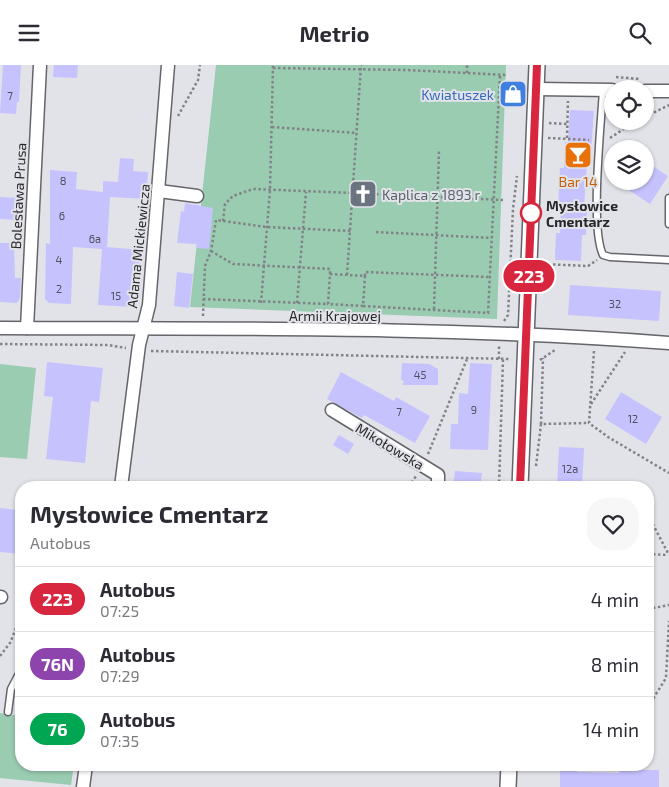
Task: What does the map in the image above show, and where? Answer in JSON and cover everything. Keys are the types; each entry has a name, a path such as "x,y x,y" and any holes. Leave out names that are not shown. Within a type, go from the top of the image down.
{"street":[{"name":"Bolesława Prusa","path":"27,328 40,65"},
{"name":"Adama Mickiewicza","path":"122,481 139,345 149,305 168,65"},
{"path":"520,481 537,65"},
{"path":"536,89 604,90"},
{"path":"654,91 669,91"},
{"path":"159,191 196,196"},
{"name":"Armii Krajowej","path":"0,328 365,330 526,334 669,343"},
{"name":"Mikołowska","path":"332,410 438,475 438,481"},
{"path":"83,787 85,771"},
{"path":"508,787 509,771"}],"lane":[{"path":"604,119 597,214 600,248 603,255 669,260"},
{"path":"669,198 669,224"},
{"path":"8,712 11,689 15,681"}],"path":[{"path":"163,134 169,130 198,80 200,65"},
{"path":"467,65 467,73"},
{"path":"261,303 270,190 273,66 361,67 506,75"},
{"path":"347,275 361,67"},
{"path":"203,299 488,313 500,75"},
{"path":"567,139 568,90"},
{"path":"654,112 669,105"},
{"path":"548,123 567,124"},
{"path":"272,127 357,133"},
{"path":"548,138 601,141 611,138 623,130"},
{"path":"434,310 439,151"},
{"path":"353,202 371,203 372,186 354,184"},
{"path":"223,221 225,203 233,196 253,189 353,193"},
{"path":"297,303 306,192"},
{"path":"371,194 503,200"},
{"path":"202,320 205,267 211,251 216,220 266,227 351,231"},
{"path":"376,232 491,238"},
{"path":"211,251 234,264 330,269 328,304"},
{"path":"543,264 588,266 603,255"},
{"path":"363,306 366,272 490,277"},
{"path":"330,274 365,276"},
{"path":"500,323 506,320 508,315 510,286"},
{"path":"589,423 595,337"},
{"path":"590,406 633,340"},
{"path":"499,342 501,359 499,481"},
{"path":"0,344 108,345 132,349"},
{"path":"536,467 540,425 541,359 560,349"},
{"path":"145,351 511,359"},
{"path":"413,481 431,449 467,359"},
{"path":"540,425 589,423 608,437 669,473"},
{"path":"654,526 669,555"},
{"path":"654,554 669,555"},
{"path":"654,608 669,605"},
{"path":"654,697 666,677 669,621"},
{"path":"0,656 10,643 15,631"}],"green space":[{"path":"216,65 506,65 497,319 190,307"},
{"path":"0,364 36,368 27,459 0,457"},
{"path":"0,713 15,715 15,771 73,771 71,785 0,778"}],"building":[{"path":"3,65 21,65 19,102 17,102 16,114 0,113"},
{"path":"54,65 78,65 77,78 53,77"},
{"path":"570,110 594,111 590,165 587,163 584,208 587,209 586,235 582,235 581,261 555,260 556,233 560,233 561,206 558,206 560,168 564,168 565,142 568,142"},
{"path":"120,158 134,159 133,171 148,172 146,199 110,197 107,247 141,250 139,268 135,267 133,307 98,305 102,249 73,247 71,304 49,303 45,299 46,243 50,244 50,170 77,172 76,189 103,192 103,181 118,182"},
{"path":"654,167 668,176 650,204 629,190 654,190"},
{"name":"Kaplica z 1893 r","path":"357,188 368,188 368,200 357,199"},
{"path":"0,197 19,198 18,220 0,219"},
{"path":"185,203 213,208 209,249 197,248 197,244 177,243 181,211 184,212"},
{"path":"0,243 14,243 15,278 21,278 20,298 17,303 0,302"},
{"path":"177,272 193,274 189,308 174,306"},
{"path":"570,285 661,291 659,321 568,315"},
{"path":"47,362 103,368 99,402 91,401 85,463 46,459 53,397 44,396"},
{"path":"402,363 429,364 438,369 438,385 402,385 404,381 401,380"},
{"path":"470,363 492,364 488,450 450,449 451,424 458,424 459,393 468,394"},
{"path":"341,372 394,401 396,397 430,416 415,443 364,415 362,418 327,399"},
{"path":"621,392 662,417 646,444 605,419"},
{"path":"339,435 354,444 348,454 333,445"},
{"path":"559,447 584,448 582,481 557,481"},
{"path":"455,471 482,473 481,481 454,481"},
{"path":"0,508 15,510 15,553 0,552"},
{"path":"659,770 659,787 560,787 560,771 619,773 619,771"}],"bus line":[{"name":"223","path":"520,481 537,65"}],"place":[{"name":"Kwiatuszek","path":"513,94"},
{"name":"Bar 14","path":"578,155"},
{"name":"Kaplica z 1893 r","path":"363,194"},
{"name":"Mysłowice Cmentarz","path":"531,213"}]}
